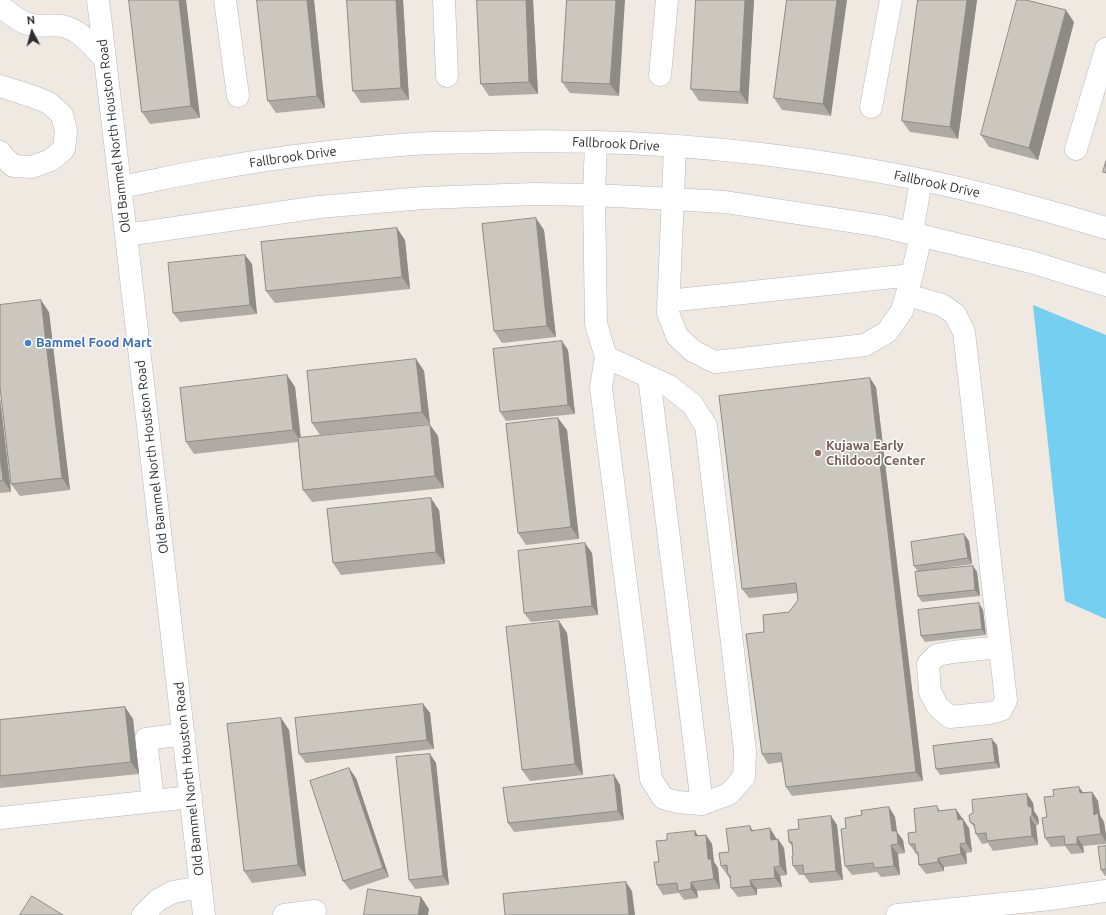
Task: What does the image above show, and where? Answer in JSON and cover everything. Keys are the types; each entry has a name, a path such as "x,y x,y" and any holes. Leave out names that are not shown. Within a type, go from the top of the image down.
{"street":[{"name":"Old Bammel North Houston Road","path":"98,0 204,915"},
{"path":"226,0 238,96"},
{"path":"444,0 446,76"},
{"path":"660,75 667,0"},
{"path":"871,107 891,0"},
{"path":"0,6 29,25 63,26 77,32 105,59"},
{"path":"1076,149 1106,49"},
{"path":"0,86 49,103 62,115 66,131 64,149 51,160 32,167 13,166 0,152"},
{"name":"Fallbrook Drive","path":"120,187 220,168 323,153 416,144 535,141 596,142 734,152 816,161 892,174 972,191 1050,211 1106,228"},
{"path":"596,142 594,195 596,324 606,357 601,387 650,779 663,798 677,802 702,804 729,794 744,777 745,751 706,426 692,404 669,386 606,357"},
{"path":"675,147 668,313 677,336 692,351 715,362 865,346 887,332 902,311 909,285 921,180"},
{"path":"126,235 326,206 424,198 533,194 673,199 725,202 881,226 1031,262 1106,285"},
{"path":"668,301 909,285 955,314 964,332 1000,647"},
{"path":"649,377 702,804"},
{"path":"153,801 146,738 184,734"},
{"path":"0,818 191,796"},
{"path":"144,915 158,900 173,892 201,887"},
{"path":"897,915 1050,899 1106,891"},
{"path":"284,915 315,911"}],"water":[{"path":"1033,305 1106,335 1106,619 1065,601"}],"building":[{"path":"129,0 179,0 191,106 142,112"},
{"path":"257,0 307,0 317,96 268,101"},
{"path":"347,0 396,0 401,88 353,91"},
{"path":"477,0 526,0 529,82 481,84"},
{"path":"567,0 616,0 610,84 562,82"},
{"path":"696,0 745,0 740,92 691,89"},
{"path":"787,0 837,0 823,104 774,98"},
{"path":"918,0 967,0 950,127 902,121"},
{"path":"1017,0 1026,0 1066,10 1029,148 981,135"},
{"path":"1106,161 1106,173 1103,172"},
{"path":"536,218 547,326 494,331 482,224"},
{"path":"397,228 402,277 266,291 261,242"},
{"path":"245,255 250,305 173,313 168,263"},
{"path":"41,300 62,478 11,484 0,387 0,305"},
{"path":"562,341 568,405 500,412 493,349"},
{"path":"416,359 422,412 312,423 307,371"},
{"path":"287,375 293,430 186,442 180,388"},
{"path":"870,378 916,772 786,787 781,753 762,754 746,634 764,632 763,615 789,612 798,600 796,583 742,589 719,396"},
{"path":"558,418 571,527 518,533 506,424"},
{"path":"430,425 435,476 303,490 298,438"},
{"path":"0,456 3,480 0,481"},
{"path":"431,498 436,552 333,563 327,509"},
{"path":"964,534 968,558 914,566 911,542"},
{"path":"585,543 592,606 524,613 518,551"},
{"path":"973,566 975,590 918,596 915,572"},
{"path":"979,603 982,629 921,636 918,610"},
{"path":"559,621 575,764 522,770 506,627"},
{"path":"423,704 427,740 299,754 295,718"},
{"path":"125,707 131,762 0,776 0,720"},
{"path":"281,718 298,865 244,871 227,724"},
{"path":"992,739 995,762 936,769 933,746"},
{"path":"430,754 443,876 409,880 396,757"},
{"path":"349,768 383,868 343,881 310,781"},
{"path":"614,775 618,811 508,823 503,788"},
{"path":"1079,787 1080,793 1092,792 1094,815 1098,813 1101,834 1077,837 1077,844 1065,845 1064,836 1045,838 1042,818 1047,817 1044,797 1054,796 1053,790"},
{"path":"1027,794 1028,806 1032,808 1032,815 1030,817 1032,836 987,841 986,833 976,834 974,824 970,822 969,815 973,813 972,800"},
{"path":"937,806 938,811 956,809 958,820 963,819 966,843 960,844 961,854 938,858 938,862 919,865 918,852 916,853 915,844 909,844 908,833 916,832 914,809"},
{"path":"889,807 892,831 897,831 898,844 891,845 894,866 874,868 873,863 845,866 841,829 846,828 845,818 862,815 861,811"},
{"path":"831,816 836,871 804,874 803,865 793,866 792,842 789,842 788,830 799,829 798,820"},
{"path":"750,826 751,831 770,828 771,840 778,839 780,866 774,867 775,878 750,880 751,886 731,888 730,875 728,875 727,865 721,866 719,853 729,852 726,829"},
{"path":"695,831 695,836 706,835 708,859 711,859 714,879 691,882 691,889 678,891 677,883 657,885 654,862 659,862 656,841 667,840 667,834"},
{"path":"1106,846 1106,869 1101,870 1098,847"},
{"path":"626,882 629,915 505,915 503,894"},
{"path":"368,889 421,897 418,915 364,915"},
{"path":"32,896 63,915 20,915"}],"place":[{"name":"Bammel Food Mart","path":"28,343"},
{"name":"Kujawa Early Childood Center","path":"818,453"}]}
